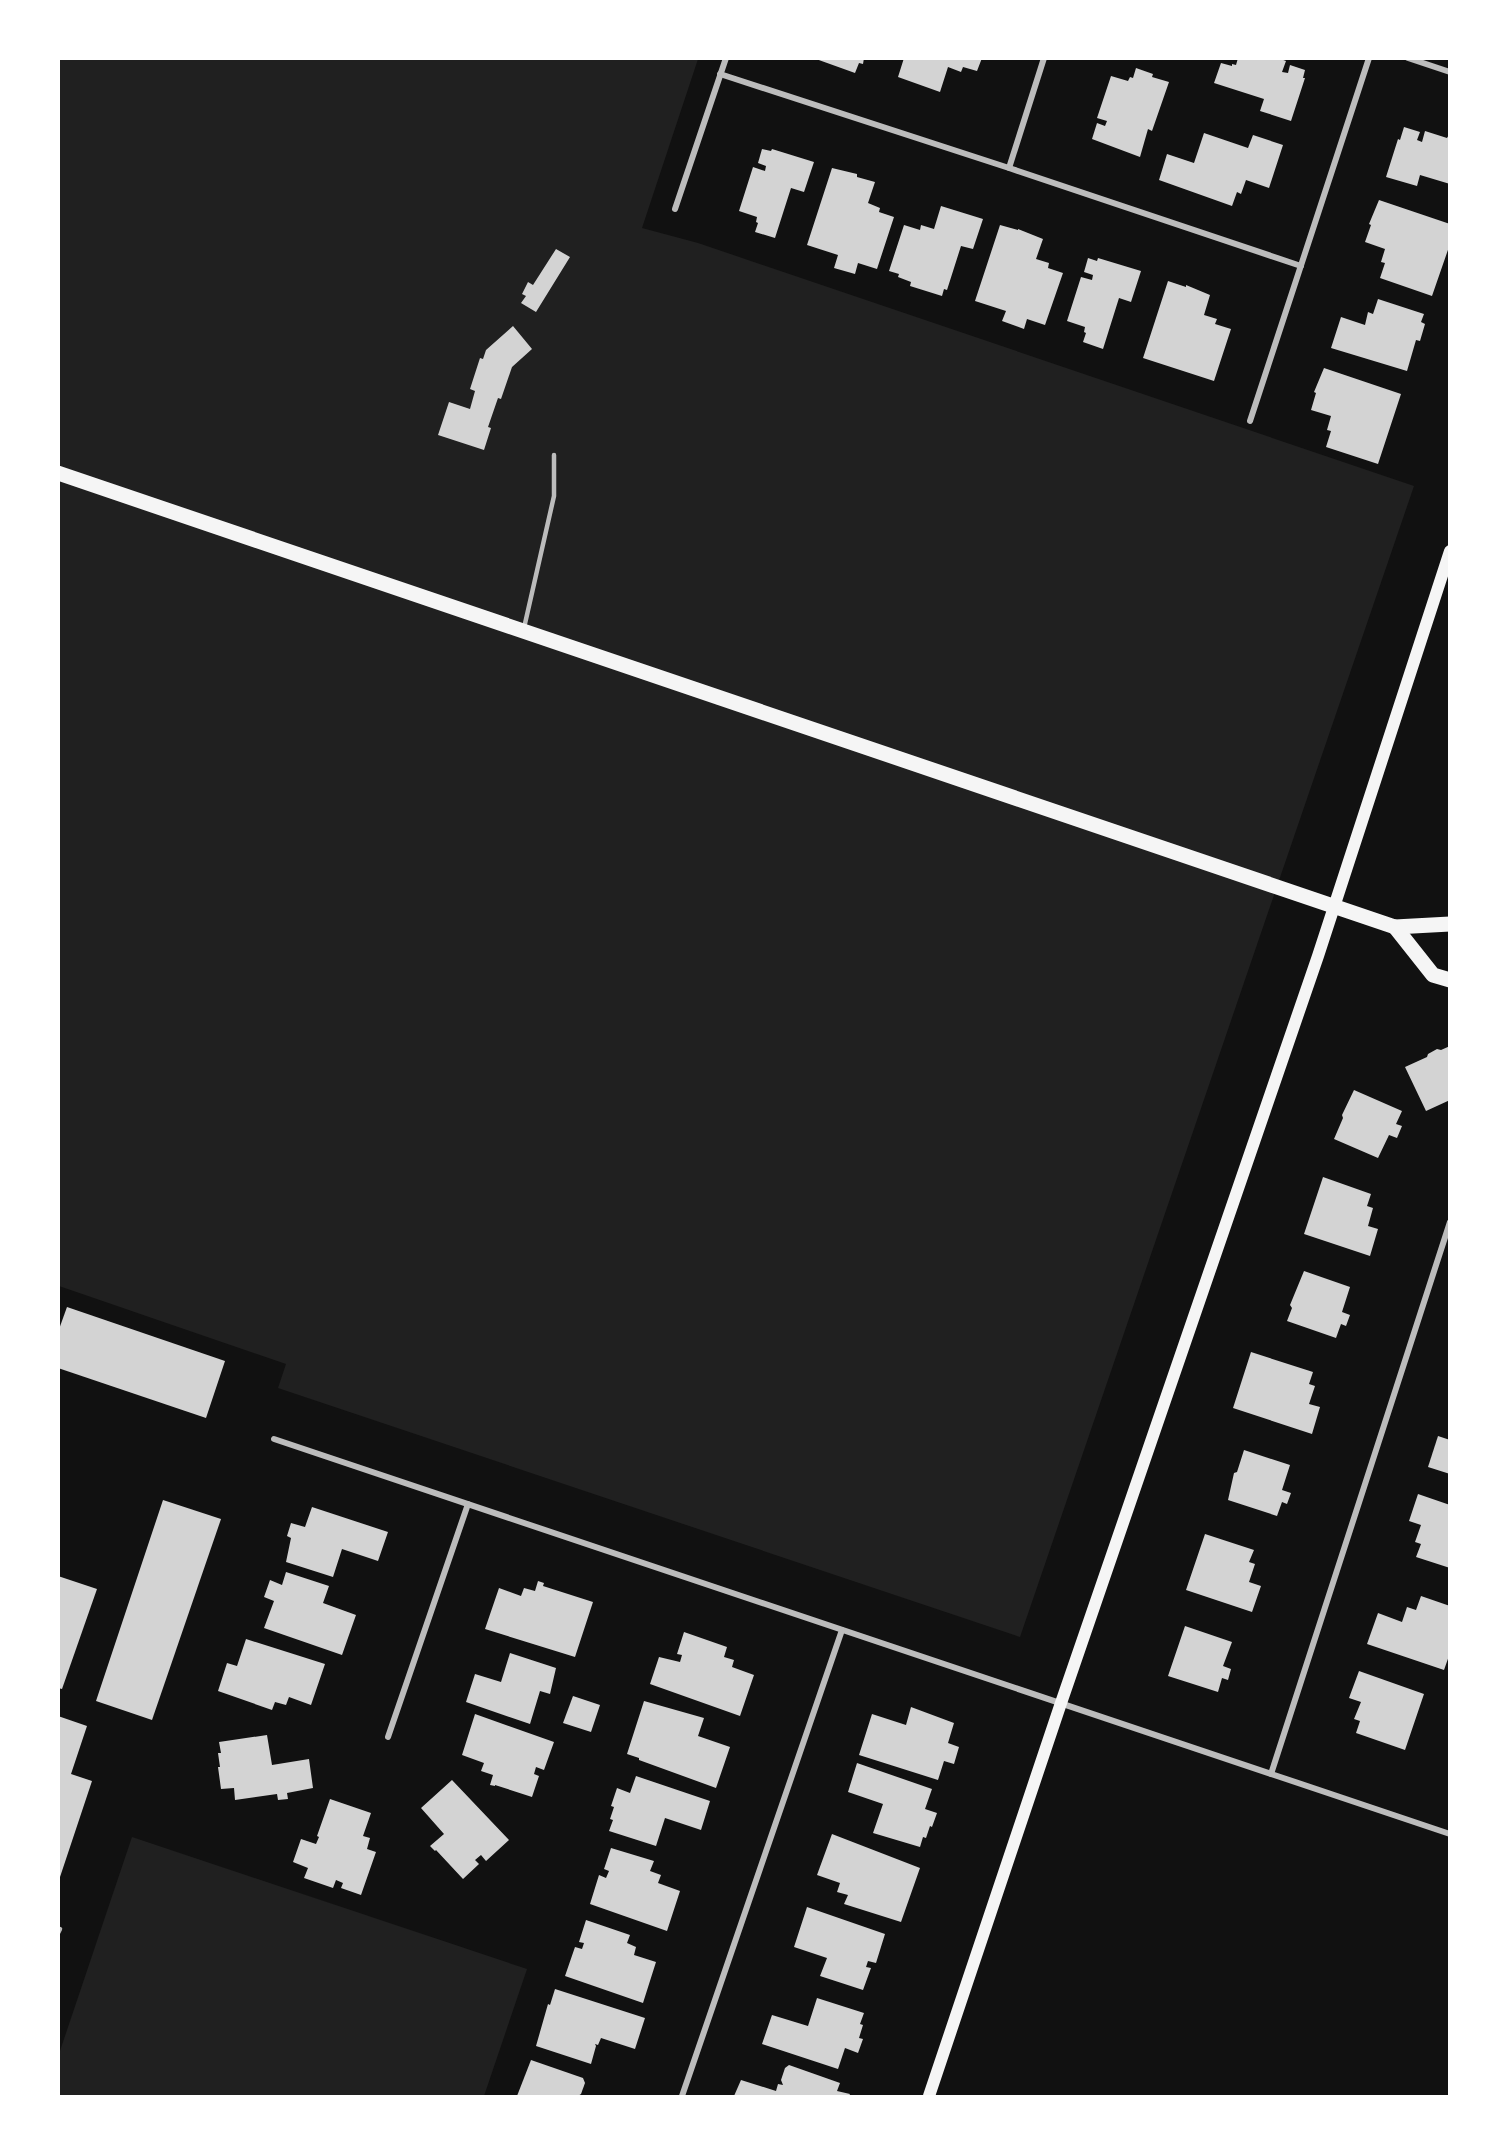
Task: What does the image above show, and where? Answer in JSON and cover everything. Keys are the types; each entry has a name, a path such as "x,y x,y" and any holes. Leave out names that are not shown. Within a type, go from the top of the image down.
{"main road":[{"path":"58,473 1334,908 1395,927 1449,924"},
{"path":"929,2097 1061,1703 1334,908 1449,551"},
{"path":"1395,927 1433,975 1449,980"}],"street":[{"path":"675,209 726,58"},
{"path":"1009,168 1044,58"},
{"path":"1250,421 1369,58"},
{"path":"1408,58 1449,72"},
{"path":"720,74 1301,266"},
{"path":"1271,1774 1449,1222"},
{"path":"274,1439 1449,1833"},
{"path":"388,1737 468,1504"},
{"path":"682,2097 842,1630"}],"lane":[{"path":"523,631 554,496 554,455"}],"shaded area":[{"path":"59,59 698,59 642,228 698,243 1414,486 1020,1637 278,1388 286,1364 59,1286"},
{"path":"132,1837 527,1969 484,2096 59,2096 59,2054"}],"building":[{"path":"864,58 863,64 859,63 855,73 816,59"},
{"path":"904,58 982,58 977,71 963,67 961,72 948,67 940,92 898,77"},
{"path":"1238,58 1278,58 1286,61 1282,72 1288,73 1290,65 1305,70 1303,78 1305,78 1291,121 1260,111 1264,99 1214,83 1221,63 1236,65"},
{"path":"1136,68 1153,74 1152,77 1169,82 1152,131 1148,129 1140,157 1092,139 1097,123 1105,126 1107,121 1097,118 1111,76 1128,81 1130,77 1133,78"},
{"path":"1404,127 1420,132 1417,140 1422,142 1425,131 1447,138 1450,133 1450,184 1420,175 1417,186 1386,177"},
{"path":"1204,133 1248,148 1253,135 1283,145 1269,188 1246,180 1241,194 1237,192 1232,206 1159,180 1167,154 1194,163"},
{"path":"762,149 771,151 772,149 814,162 804,192 791,188 775,238 755,232 757,217 739,211 753,167 765,171 766,166 758,163"},
{"path":"832,168 857,174 857,177 875,182 868,203 880,208 879,212 894,217 877,269 858,263 855,274 834,268 838,255 807,245"},
{"path":"1379,200 1450,224 1450,244 1432,296 1380,278 1385,263 1381,262 1385,249 1365,242 1371,225 1369,224"},
{"path":"941,206 983,219 973,249 961,246 947,290 944,289 942,296 910,286 911,282 889,271 904,225 920,230 921,225 934,229"},
{"path":"1000,225 1043,239 1036,259 1049,263 1048,268 1063,273 1045,325 1027,319 1024,329 1002,321 1006,311 975,301"},
{"path":"556,249 570,257 536,312 521,303 526,296 522,294 528,282 533,285"},
{"path":"1088,258 1097,261 1098,258 1141,271 1131,302 1119,298 1103,349 1083,342 1085,327 1067,321 1081,277 1092,280 1093,275 1084,272"},
{"path":"1168,281 1186,287 1186,285 1210,295 1204,315 1217,319 1215,324 1231,329 1214,381 1143,358"},
{"path":"1378,299 1424,314 1421,322 1425,324 1420,341 1416,340 1407,371 1331,348 1341,317 1365,325 1368,312 1373,314"},
{"path":"513,326 532,349 512,367 488,427 491,428 484,450 438,435 449,402 470,409 475,391 470,389 480,358 483,359 486,350"},
{"path":"1324,368 1401,394 1378,464 1326,447 1331,431 1327,430 1331,416 1311,410 1316,393 1314,392"},
{"path":"1450,1046 1450,1100 1426,1111 1405,1067 1427,1057 1437,1049 1441,1050"},
{"path":"1354,1090 1402,1111 1396,1124 1402,1126 1397,1138 1389,1135 1378,1158 1334,1139"},
{"path":"1323,1177 1371,1194 1367,1206 1373,1208 1368,1226 1378,1229 1370,1256 1304,1234"},
{"path":"1304,1271 1350,1287 1342,1312 1350,1315 1346,1326 1341,1324 1336,1338 1287,1321 1292,1308 1290,1305"},
{"path":"67,1307 225,1361 206,1418 58,1368 58,1332"},
{"path":"1251,1352 1313,1372 1309,1384 1315,1386 1309,1404 1320,1407 1312,1434 1233,1408"},
{"path":"1438,1436 1450,1440 1450,1474 1428,1467"},
{"path":"1244,1450 1290,1465 1282,1490 1291,1493 1287,1504 1282,1502 1277,1516 1228,1500 1234,1473 1237,1472"},
{"path":"1418,1494 1450,1505 1450,1568 1416,1557 1421,1544 1415,1542 1421,1525 1409,1521"},
{"path":"163,1500 221,1519 152,1720 96,1701"},
{"path":"312,1507 388,1532 378,1561 342,1549 333,1577 286,1562 291,1538 287,1536 291,1523 305,1527"},
{"path":"1205,1534 1254,1550 1249,1562 1255,1564 1249,1582 1261,1586 1252,1612 1186,1590"},
{"path":"286,1572 329,1586 323,1603 356,1615 342,1655 264,1628 274,1601 264,1597 270,1580 282,1585"},
{"path":"58,1576 97,1589 62,1689 58,1688"},
{"path":"538,1581 544,1583 543,1586 593,1602 575,1657 485,1629 499,1588 521,1596 524,1588 535,1591"},
{"path":"1421,1596 1450,1606 1450,1653 1444,1670 1367,1644 1378,1613 1402,1622 1407,1607 1416,1610"},
{"path":"1185,1626 1232,1642 1223,1666 1231,1669 1228,1680 1222,1678 1218,1692 1168,1676"},
{"path":"684,1632 727,1647 724,1657 734,1660 732,1667 754,1675 740,1716 650,1684 659,1657 680,1662 682,1655 677,1654"},
{"path":"246,1639 325,1664 311,1705 289,1697 286,1705 275,1702 272,1710 218,1691 227,1663 237,1666"},
{"path":"510,1653 556,1668 550,1694 540,1691 530,1724 466,1702 475,1674 501,1682"},
{"path":"1359,1671 1424,1694 1405,1750 1356,1733 1360,1721 1354,1719 1361,1702 1349,1698"},
{"path":"573,1696 600,1705 591,1732 563,1723"},
{"path":"644,1701 704,1718 698,1736 730,1747 716,1788 627,1754"},
{"path":"911,1707 954,1723 948,1743 959,1747 954,1764 944,1761 938,1780 859,1755 872,1714 906,1725"},
{"path":"475,1714 554,1742 544,1770 536,1767 534,1774 539,1776 532,1797 490,1785 493,1775 481,1771 484,1763 462,1755"},
{"path":"58,1716 87,1726 71,1774 92,1781 59,1880"},
{"path":"267,1735 272,1765 309,1759 313,1788 287,1793 288,1799 278,1800 277,1794 235,1800 234,1788 221,1789 218,1767 220,1767 218,1753 221,1753 219,1742"},
{"path":"857,1763 932,1789 925,1809 937,1813 920,1847 873,1833 883,1804 848,1792"},
{"path":"636,1776 710,1801 701,1830 665,1818 656,1846 609,1831 613,1820 610,1819 614,1807 611,1806 617,1788 630,1793"},
{"path":"452,1780 509,1840 486,1861 481,1855 475,1860 479,1864 463,1879 430,1846 444,1834 421,1808"},
{"path":"330,1799 371,1813 363,1836 370,1838 367,1849 376,1852 361,1895 341,1888 343,1883 336,1880 333,1888 304,1878 308,1868 293,1862 301,1839 316,1844"},
{"path":"832,1834 920,1868 901,1922 844,1904 848,1895 837,1892 840,1883 817,1875"},
{"path":"611,1848 654,1861 650,1871 661,1875 658,1883 680,1891 667,1931 590,1904 599,1875 606,1878 609,1871 604,1869"},
{"path":"807,1907 885,1934 876,1963 868,1961 866,1967 871,1968 863,1990 820,1976 827,1958 794,1947"},
{"path":"586,1920 630,1935 627,1943 636,1947 634,1955 656,1962 643,2003 565,1976 575,1947 582,1949 584,1943 579,1942"},
{"path":"555,1989 645,2018 635,2049 601,2038 598,2045 595,2044 591,2064 536,2046 548,2004 550,2005"},
{"path":"817,1998 864,2013 859,2038 863,2039 858,2053 845,2048 838,2069 762,2044 772,2015 808,2026"},
{"path":"531,2060 583,2078 585,2083 581,2094 578,2096 517,2096"},
{"path":"789,2065 840,2083 837,2091 850,2094 849,2096 734,2096 741,2080 776,2091 778,2084 783,2085 781,2080 785,2068"}]}
